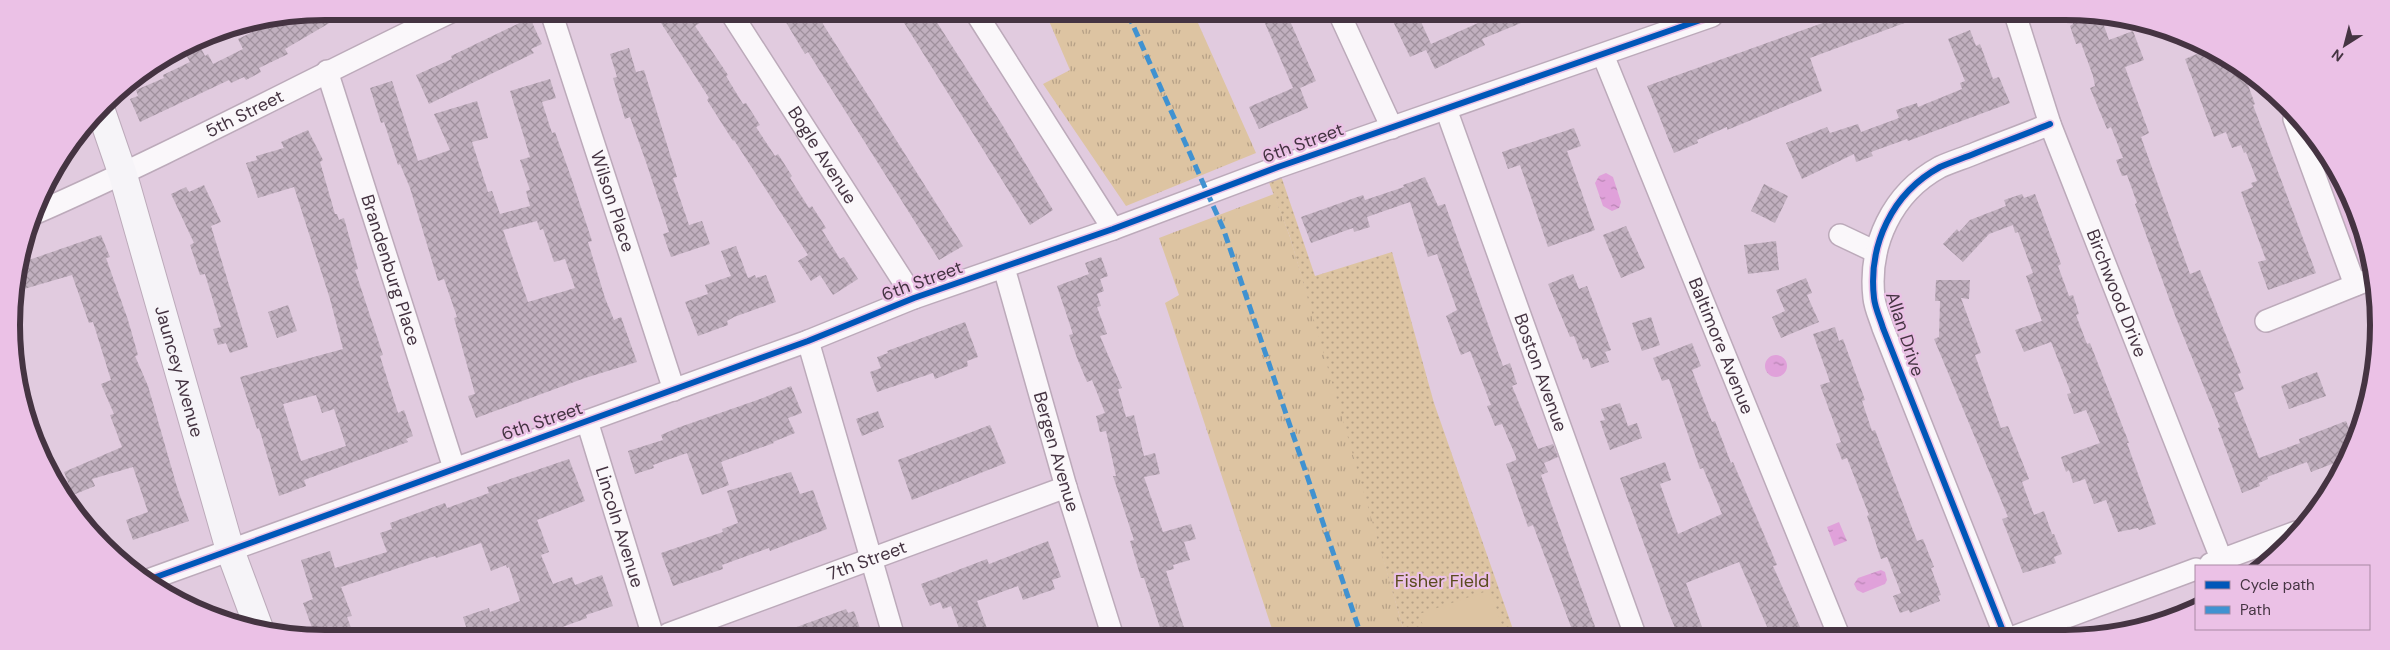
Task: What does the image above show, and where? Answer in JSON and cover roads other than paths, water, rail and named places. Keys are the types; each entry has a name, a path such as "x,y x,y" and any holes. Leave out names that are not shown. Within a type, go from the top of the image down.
{"street":[{"name":"5th Street","path":"42,210 123,175 327,71 434,20"},
{"name":"Wilson Place","path":"554,20 674,390"},
{"name":"Bogle Avenue","path":"735,20 914,298"},
{"path":"980,20 1113,229"},
{"path":"1342,20 1392,128"},
{"name":"6th Street","path":"154,578 808,341 914,298 1113,229 1278,167 1701,20"},
{"name":"Birchwood Drive","path":"2017,20 2050,124 2216,564"},
{"name":"Baltimore Avenue","path":"1603,55 1837,630"},
{"name":"Brandenburg Place","path":"327,71 454,468"},
{"name":"Boston Avenue","path":"1446,109 1633,630"},
{"name":"Jauncey Avenue","path":"103,116 123,175 230,550 257,622"},
{"name":"Allan Drive","path":"2003,630 1883,328 1874,301 1873,276 1876,252 1888,217 1902,198 1918,182 1940,167 2050,124"},
{"path":"2266,321 2364,281 2298,129"},
{"path":"1840,235 1876,252"},
{"name":"Bergen Avenue","path":"1004,268 1066,487 1111,630"},
{"path":"808,341 892,630"},
{"name":"Lincoln Avenue","path":"587,421 651,630"},
{"name":"7th Street","path":"679,630 1066,487"},
{"path":"2216,564 2285,536"},
{"path":"2032,630 2195,569"}],"water":[{"path":"1606,173 1613,177 1621,202 1619,208 1612,211 1603,206 1595,183 1599,176"},
{"path":"1776,355 1784,358 1787,366 1784,374 1776,377 1768,374 1765,366 1768,358"},
{"path":"1839,522 1847,541 1834,546 1827,527"},
{"path":"1881,570 1885,572 1887,580 1885,584 1863,593 1857,590 1854,584 1858,578"}],"park label":[{"name":"Fisher Field","path":"1442,581"}]}
